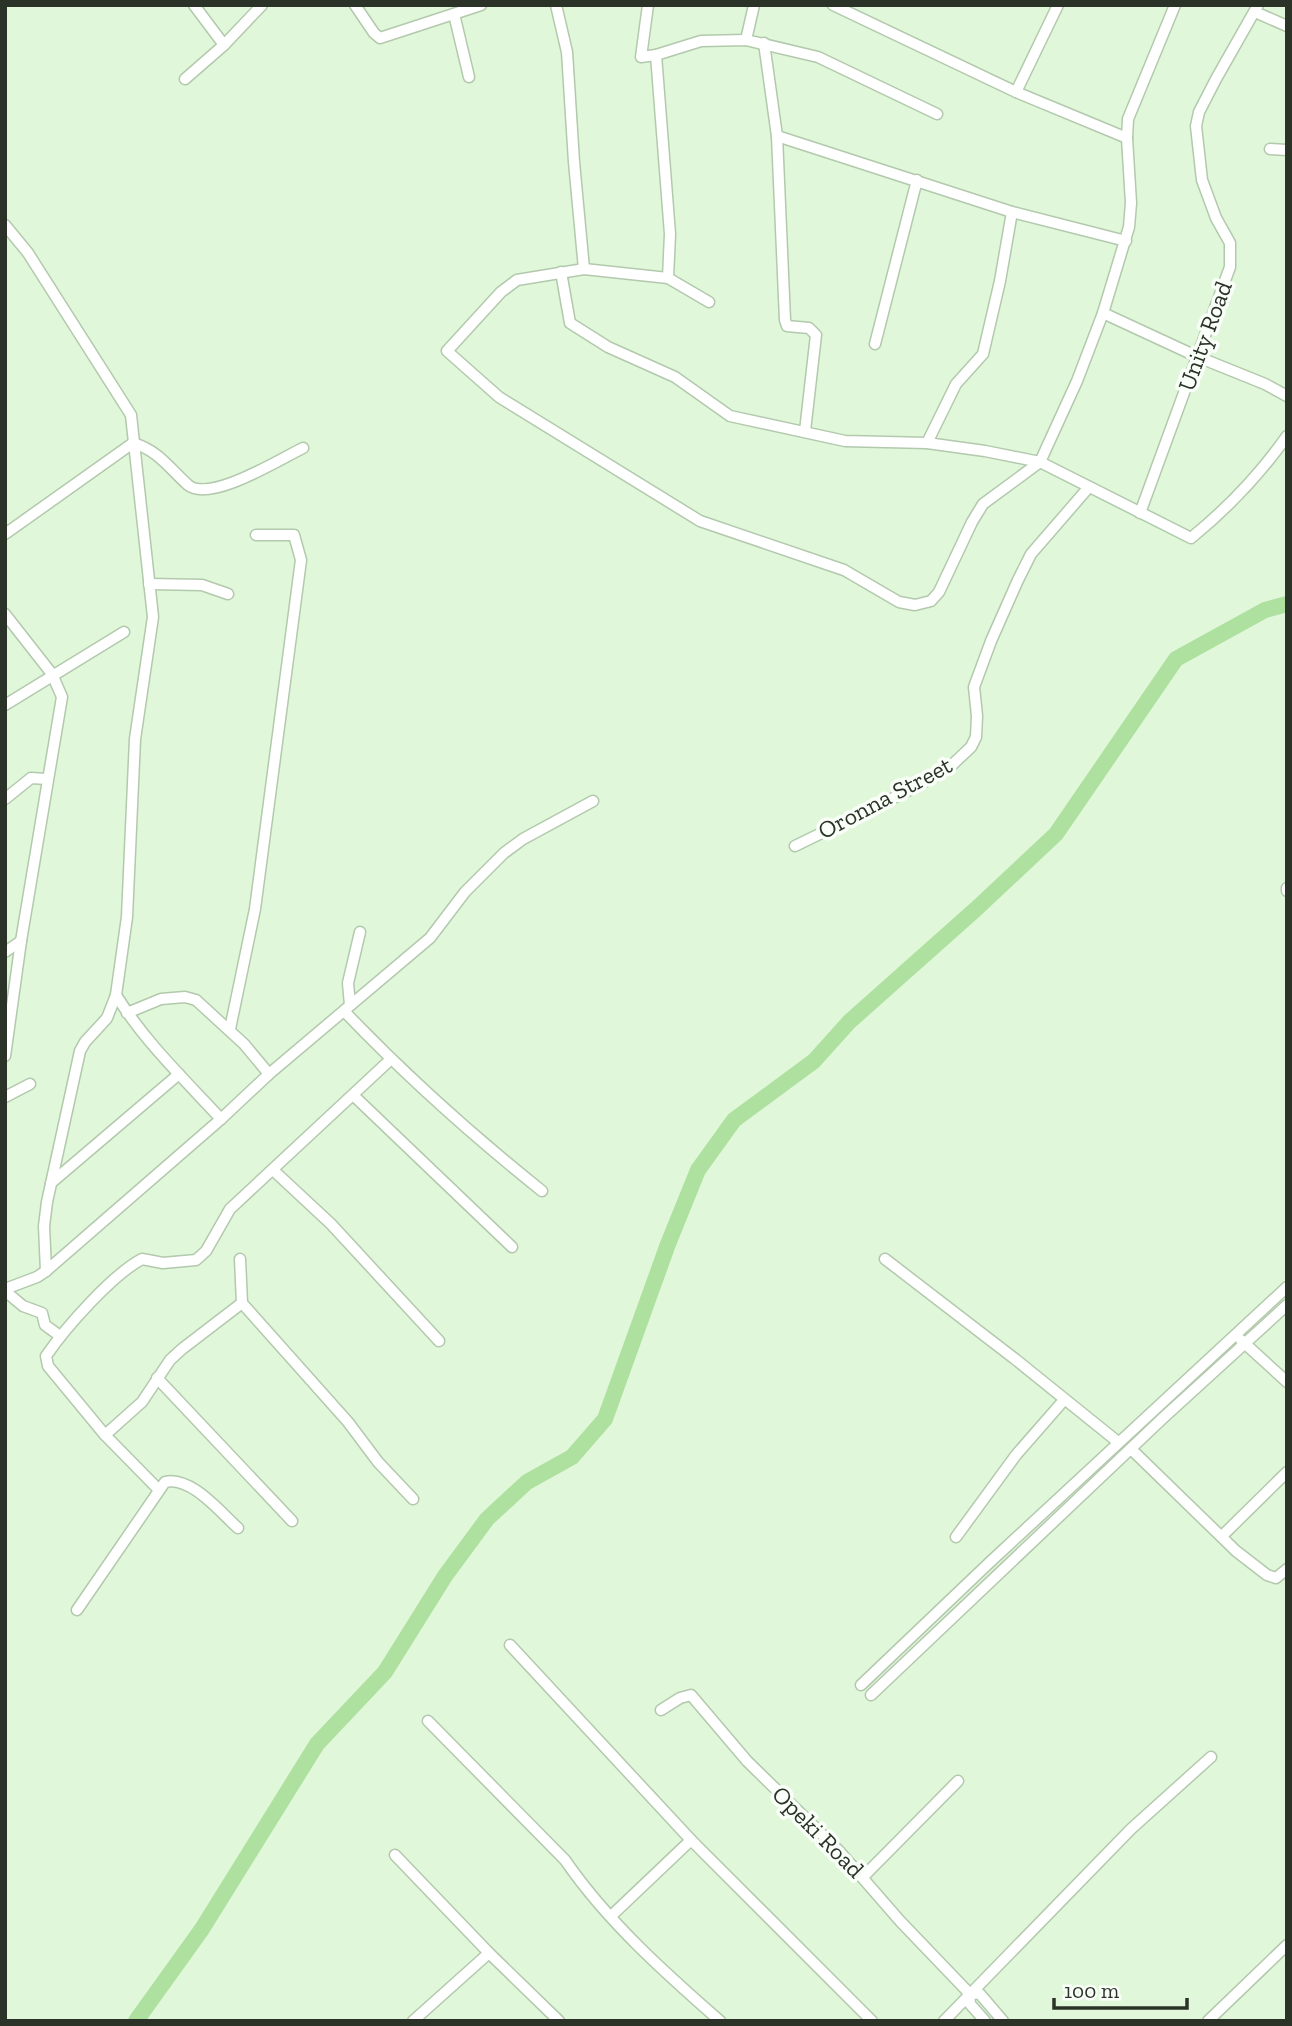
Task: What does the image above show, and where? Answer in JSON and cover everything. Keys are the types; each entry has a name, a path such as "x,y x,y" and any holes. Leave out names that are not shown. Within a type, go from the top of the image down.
{"street":[{"path":"194,5 224,45"},
{"path":"186,79 224,45 262,5"},
{"path":"355,5 380,38 481,5"},
{"path":"556,5 567,52 584,270"},
{"path":"648,5 640,55 643,58 701,41 746,40 765,43 818,57 937,114"},
{"path":"746,40 754,5"},
{"path":"832,5 851,9 1016,92 1127,138"},
{"path":"1016,92 1058,5"},
{"path":"709,302 668,278 584,270 517,280 501,292 447,351 499,397 700,521 844,570 898,602 915,605 931,601 939,592 983,504 1040,462 1077,381 1126,241 1132,203 1128,119 1175,5"},
{"path":"1257,9 1287,26"},
{"name":"Unity Road","path":"1140,513 1230,267 1230,243 1216,218 1202,180 1196,126 1199,112 1257,9"},
{"path":"454,14 469,77"},
{"path":"765,43 777,136 785,320 787,326 808,328 816,335 805,431"},
{"path":"656,55 670,234 668,278"},
{"path":"777,136 1012,212 1126,241"},
{"path":"1270,149 1287,150"},
{"path":"875,344 917,180"},
{"path":"927,443 956,384 976,365 983,354 1012,212"},
{"path":"5,225 28,253 131,415 153,617 135,739 127,917 116,995 107,1018 80,1051 44,1226 46,1271"},
{"path":"561,272 570,323 608,347 676,377 730,416 845,441 927,443 1040,462 1191,538 1212,521 1250,482 1287,436"},
{"path":"1103,313 1287,396"},
{"path":"133,443 150,448 191,488 203,490 222,487 251,475 303,448"},
{"path":"5,534 133,443"},
{"name":"Oronna Street","path":"795,846 918,786 952,765 971,747 976,737 974,687 1018,580 1031,554 1089,487"},
{"path":"230,1029 255,909 301,560 294,535 256,535"},
{"path":"149,584 202,585 228,594"},
{"path":"5,614 52,674 62,697 21,941 5,1056"},
{"path":"5,705 124,632"},
{"path":"5,799 31,778 47,779"},
{"path":"60,1336 45,1325 42,1313 23,1306 5,1290 46,1271 269,1074 430,938 465,892 504,853 523,839 593,801"},
{"path":"360,932 348,983 347,1008 390,1060 464,1128 542,1191"},
{"path":"5,952 21,941"},
{"path":"116,995 127,1013 221,1119"},
{"path":"127,1013 161,999 185,997 196,1000 230,1029 269,1074"},
{"path":"158,1489 105,1435 46,1362 46,1356 60,1336 125,1268 142,1259 163,1263 197,1260 206,1251 230,1209 390,1060"},
{"path":"51,1184 179,1074"},
{"path":"5,1097 30,1084"},
{"path":"352,1095 512,1247"},
{"path":"273,1170 331,1224 439,1341"},
{"path":"240,1259 242,1303 413,1499"},
{"path":"885,1259 1118,1442"},
{"path":"862,1685 1118,1442 1287,1287"},
{"path":"105,1435 142,1402 157,1378 182,1349 242,1303"},
{"path":"871,1695 1287,1305"},
{"path":"1233,1335 1287,1382"},
{"path":"157,1378 292,1521"},
{"path":"956,1537 1016,1455 1064,1400"},
{"path":"1131,1449 1236,1551 1271,1578 1276,1578 1287,1569"},
{"path":"1222,1536 1287,1472"},
{"path":"77,1610 165,1482 183,1482 201,1494 239,1528"},
{"path":"510,1645 691,1840 872,2021"},
{"name":"Opeki Road","path":"661,1710 680,1698 691,1695 747,1760 840,1852 900,1921 969,1993 970,2004 985,2021"},
{"path":"428,1720 565,1860 611,1916 670,1977 720,2021"},
{"path":"944,2021 1131,1829 1211,1757"},
{"path":"863,1877 958,1781"},
{"path":"611,1916 691,1840"},
{"path":"395,1855 559,2021"},
{"path":"1208,2021 1287,1945"},
{"path":"413,2021 489,1953"},
{"name":"Opeki Road","path":"969,1993 980,1994 1003,2021"}],"waterway":[{"path":"136,2021 202,1929 317,1744 385,1672 445,1576 487,1519 527,1482 572,1457 605,1419 668,1244 698,1170 734,1120 814,1061 849,1022 1056,834 1176,659 1265,610 1287,604"}]}
